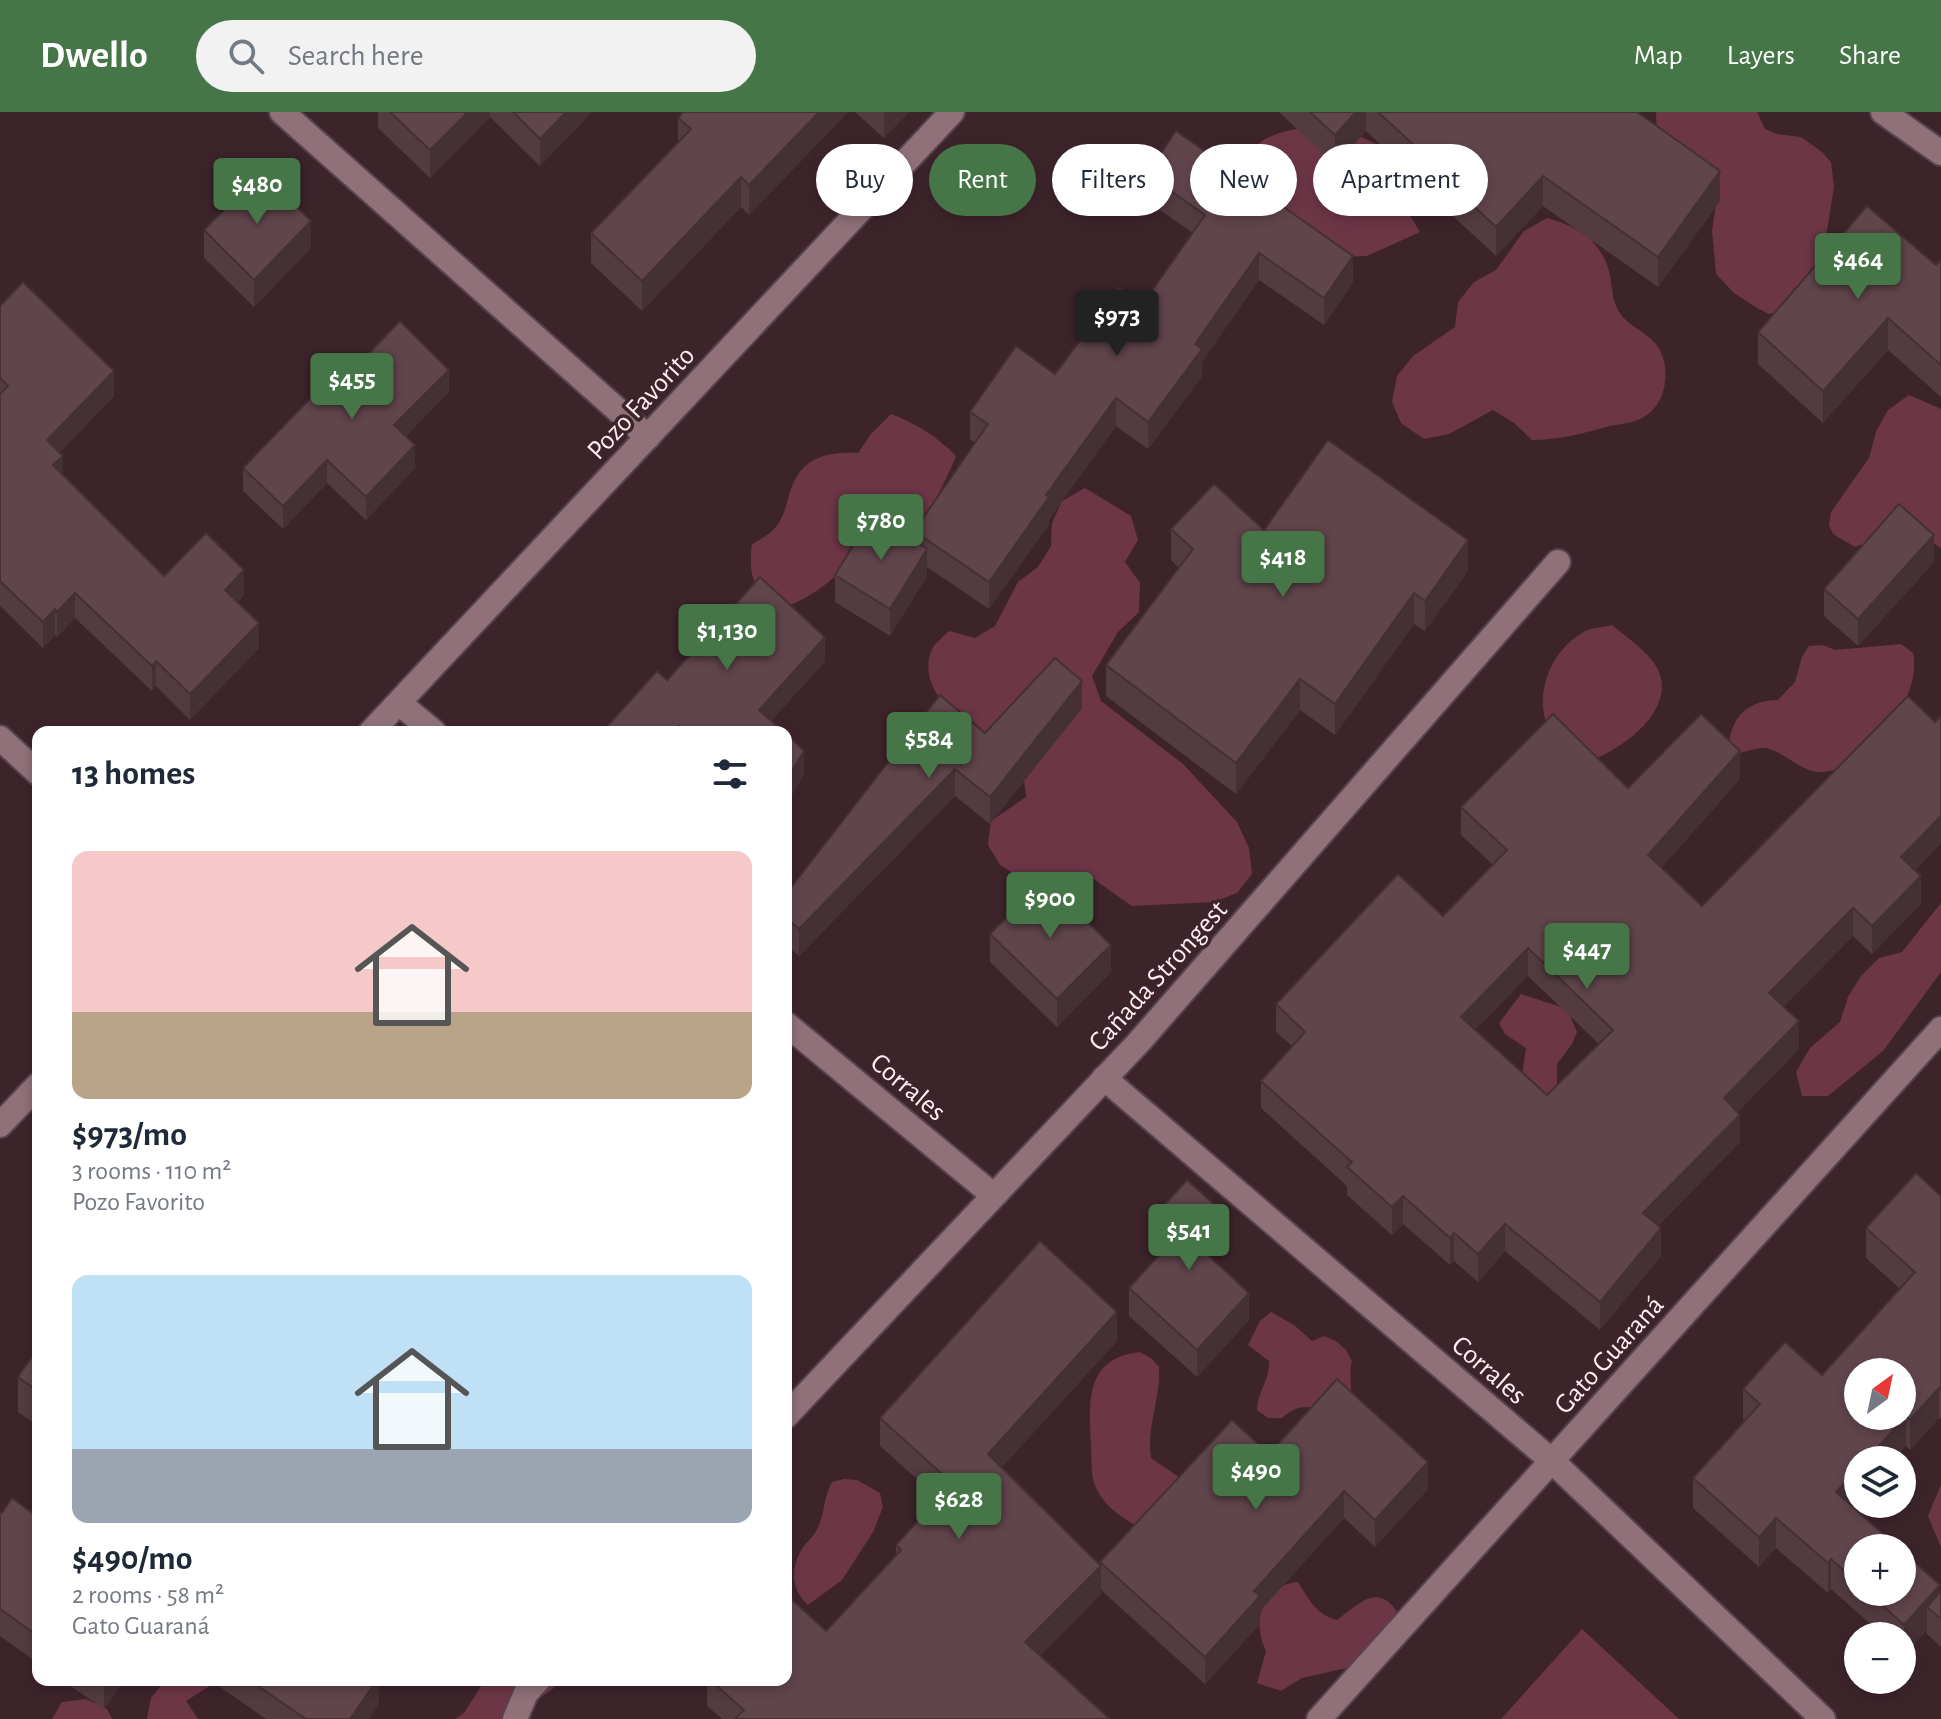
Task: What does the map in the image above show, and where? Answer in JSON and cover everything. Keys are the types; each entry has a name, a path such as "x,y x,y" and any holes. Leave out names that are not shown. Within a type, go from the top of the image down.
{"street":[{"path":"282,112 648,437"},
{"name":"Pozo Favorito","path":"377,726 952,112"},
{"path":"1883,112 1941,153"},
{"name":"Cañada Strongest","path":"792,1410 1150,1030 1558,562"},
{"path":"399,703 427,726"},
{"path":"0,738 32,767"},
{"name":"Corrales","path":"792,1029 993,1195"},
{"name":"Gato Guaraná","path":"1319,1719 1941,1029"},
{"name":"Corrales","path":"1104,1078 1552,1461 1823,1719"},
{"path":"0,1125 32,1091"},
{"path":"515,1719 526,1693 532,1686"}],"shaded area":[{"path":"1656,112 1757,112 1765,129 1801,137 1831,162 1834,187 1821,268 1783,311 1769,314 1757,308 1734,293 1716,274 1712,230 1716,204 1657,137"},
{"path":"1304,128 1353,133 1375,144 1313,144 1313,216 1410,216 1420,232 1367,256 1340,257 1268,216 1297,216 1297,144 1258,144 1288,131"},
{"path":"1547,218 1583,234 1603,255 1619,312 1660,350 1665,369 1661,398 1649,414 1637,420 1562,437 1532,440 1514,423 1493,410 1449,434 1424,439 1401,423 1392,402 1397,376 1413,356 1455,327 1458,302 1474,282 1496,270 1524,231"},
{"path":"1909,395 1941,409 1941,548 1909,534 1889,535 1855,547 1833,534 1829,525 1831,512 1869,458 1876,432 1888,410"},
{"path":"891,414 926,431 956,456 934,501 911,529 898,536 875,537 821,588 780,609 754,581 752,544 777,525 802,469 827,455 858,453"},
{"path":"1085,488 1131,516 1138,540 1125,562 1140,583 1139,612 1118,632 1092,676 1101,701 1183,764 1237,822 1249,848 1252,874 1237,893 1214,902 1132,906 1092,878 1021,878 1000,865 988,845 991,821 1026,797 1023,771 957,719 932,686 928,668 933,647 949,631 975,638 995,626 1018,582 1038,567 1051,546 1052,523 1062,501"},
{"path":"1612,625 1651,659 1660,674 1662,690 1650,718 1638,731 1597,758 1553,735 1546,721 1544,691 1554,661 1564,648 1588,630"},
{"path":"1901,644 1913,653 1914,671 1909,690 1901,710 1888,729 1856,760 1838,769 1820,772 1807,769 1770,749 1739,753 1729,746 1733,726 1743,712 1758,703 1778,700 1795,682 1802,657 1809,646 1823,645 1835,650"},
{"path":"1941,903 1941,972 1883,1051 1828,1096 1802,1096 1796,1072 1810,1048 1840,1022 1848,997 1861,976 1879,958 1902,952"},
{"path":"1521,994 1567,1009 1577,1032 1557,1064 1557,1089 1551,1113 1522,1075 1526,1048 1505,1034 1499,1023"},
{"path":"1271,1312 1294,1325 1312,1341 1324,1336 1346,1350 1352,1361 1350,1398 1328,1410 1304,1407 1282,1418 1268,1418 1257,1410 1269,1361 1248,1345 1260,1321"},
{"path":"1140,1352 1159,1367 1150,1435 1151,1458 1192,1486 1143,1529 1117,1513 1097,1490 1093,1480 1090,1414 1099,1373 1108,1363"},
{"path":"857,1480 880,1493 883,1507 873,1532 842,1580 808,1605 794,1580 797,1559 819,1525 832,1482"},
{"path":"1941,1485 1941,1547 1928,1516"},
{"path":"1298,1582 1318,1610 1330,1618 1337,1620 1361,1602 1377,1597 1392,1605 1399,1615 1360,1665 1302,1678 1281,1691 1257,1683 1266,1651 1260,1617 1268,1598 1276,1590"},
{"path":"1582,1629 1679,1719 1501,1719"},
{"path":"160,1686 210,1686 186,1701 198,1719 147,1719 151,1698"},
{"path":"481,1686 555,1686 537,1699 507,1708 501,1719 455,1719 464,1713"},
{"path":"86,1699 107,1709 112,1719 52,1719 62,1702"}],"building":[{"path":"390,112 468,112 430,150"},
{"path":"513,112 566,112 540,139"},
{"path":"683,112 819,112 749,185 741,177 642,281 591,233 691,129 678,118"},
{"path":"1310,112 1356,112 1335,135"},
{"path":"1378,112 1637,112 1720,171 1658,257 1543,176 1496,227 1484,216 1488,216 1488,144 1413,144"},
{"path":"1176,131 1194,144 1190,144 1190,204 1174,193 1174,144 1167,144"},
{"path":"261,172 311,221 254,280 204,230"},
{"path":"1867,206 1936,265 1941,260 1941,365 1888,318 1823,391 1758,332"},
{"path":"1204,216 1296,216 1353,256 1324,298 1259,253 1195,344 1202,349 1148,422 1116,398 1046,495 1049,497 989,582 914,531 988,424 970,412 1016,346 1055,374 1119,288 1142,305"},
{"path":"23,282 114,371 47,440 63,456 53,465 164,576 206,533 244,570 225,590 259,623 190,694 156,661 152,666 75,593 43,622 0,581 0,394 8,386 0,378 0,306"},
{"path":"400,321 449,370 394,425 415,445 366,497 327,460 283,506 243,468 338,370 345,378"},
{"path":"1328,440 1468,540 1425,601 1414,593 1335,704 1300,679 1236,763 1106,665 1193,549 1171,529 1214,484 1264,530"},
{"path":"1899,504 1934,535 1858,619 1824,589"},
{"path":"872,514 927,549 890,609 835,575"},
{"path":"760,577 825,637 759,710 777,726 607,726 657,671 667,680"},
{"path":"1055,658 1082,681 990,797 955,769 799,929 792,923 792,886 940,695 985,733"},
{"path":"1908,696 1935,722 1941,716 1941,816 1901,857 1921,876 1872,926 1853,908 1769,993 1799,1021 1724,1098 1740,1115 1643,1213 1661,1228 1600,1302 1505,1224 1478,1254 1454,1233 1450,1238 1403,1196 1392,1207 1347,1167 1352,1162 1261,1081 1305,1032 1276,1004 1398,874 1443,916 1507,850 1461,807 1553,714 1628,788 1701,714 1740,751 1648,855 1702,906","holes":["1528,948 1613,1030 1547,1095 1461,1017"]},
{"path":"792,740 804,751 792,771"},
{"path":"1044,880 1111,945 1057,999 990,934"},
{"path":"1916,1173 1941,1196 1941,1389 1916,1413 1916,1358 1844,1358 1844,1430 1893,1430 1879,1446 1844,1446 1844,1483 1836,1492 1844,1499 1844,1518 1865,1518 1883,1534 1844,1534 1844,1571 1831,1559 1828,1563 1776,1518 1759,1537 1693,1478 1760,1404 1743,1389 1785,1342 1822,1375 1915,1272 1866,1228"},
{"path":"1187,1180 1224,1213 1197,1245 1249,1293 1197,1350 1129,1288 1179,1233 1157,1213"},
{"path":"1040,1241 1117,1312 988,1454 1101,1566 1025,1642 1110,1719 735,1719 744,1710 717,1686 792,1686 792,1600 826,1631 901,1550 896,1545 952,1483 880,1418"},
{"path":"32,1357 32,1387 18,1377"},
{"path":"1337,1379 1428,1462 1375,1520 1344,1491 1254,1591 1260,1596 1205,1657 1100,1562 1232,1420 1269,1454"},
{"path":"12,1498 32,1513 32,1632 0,1609 2,1513"},
{"path":"1916,1564 1940,1585 1907,1622 1901,1622 1883,1606 1916,1606"},
{"path":"1941,1591 1941,1619 1927,1607"},
{"path":"258,1686 373,1686 350,1719 306,1719"}]}
